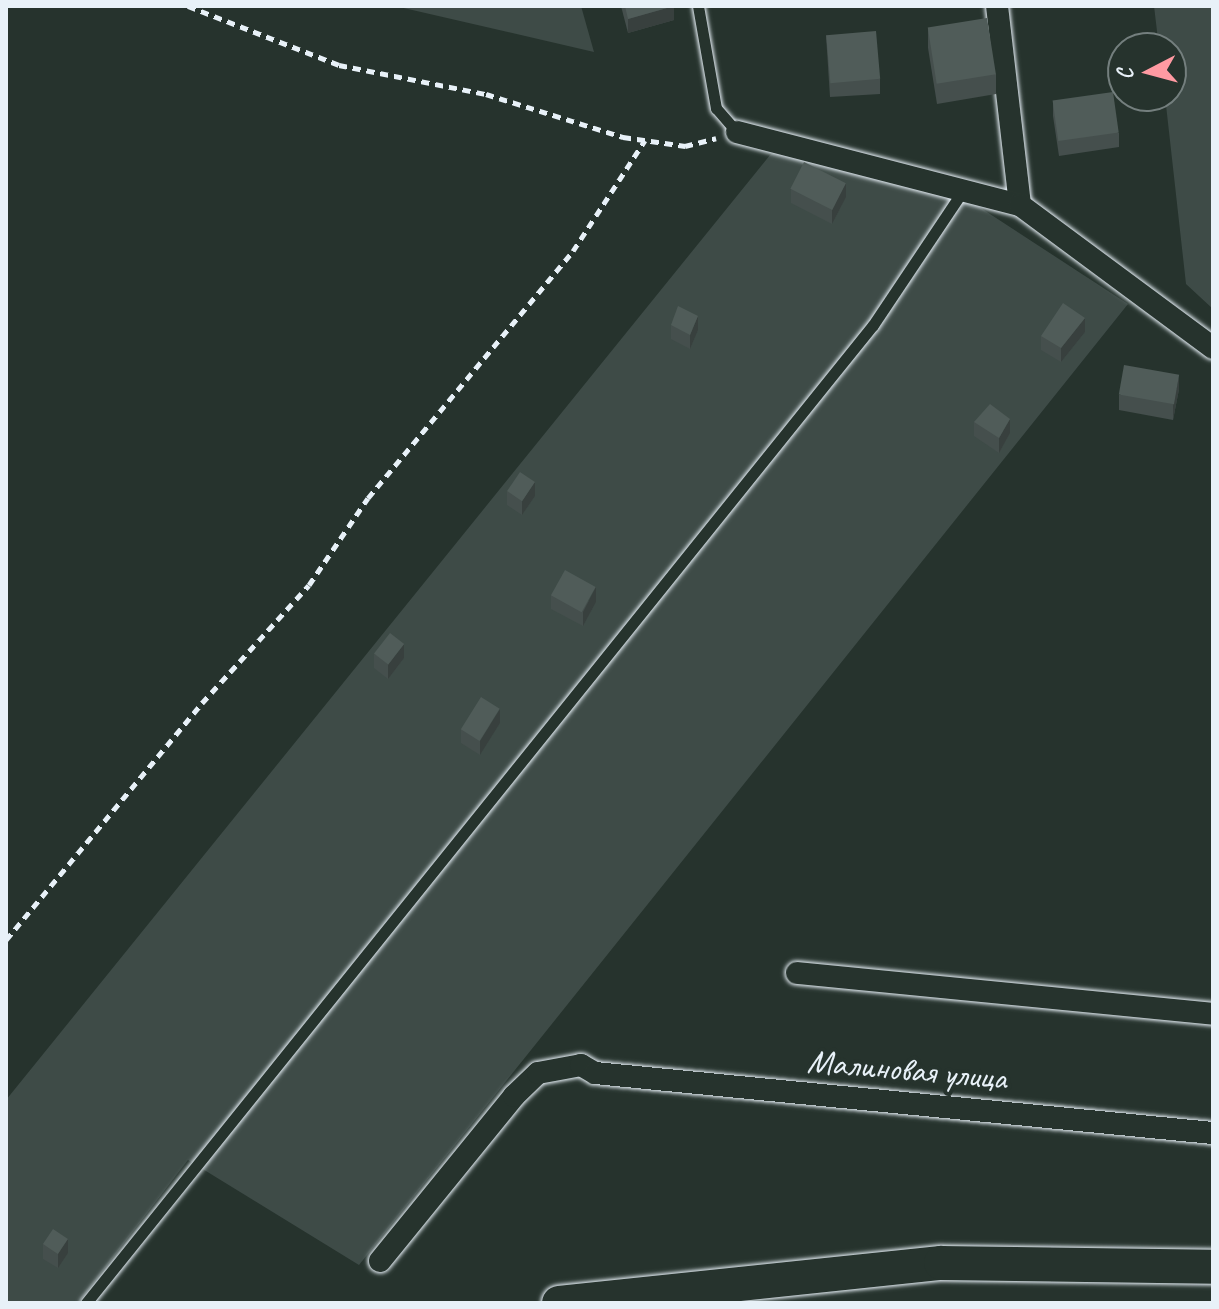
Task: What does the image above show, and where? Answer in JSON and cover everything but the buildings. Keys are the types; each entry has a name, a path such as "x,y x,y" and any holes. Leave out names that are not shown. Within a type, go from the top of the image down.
{"main road":[{"path":"559,1303 941,1263 1213,1267"}],"street":[{"path":"997,6 1020,205"},
{"path":"737,132 964,188 1020,205 1213,348"},
{"path":"797,973 1213,1014"},
{"name":"Малиновая улица","path":"380,1261 538,1073 581,1065 595,1073 1213,1133"}],"lane":[{"path":"698,6 716,108 737,132"},
{"path":"86,1303 873,325 964,188"}],"path":[{"path":"188,6 339,65 486,94 645,140 685,146 737,132"},
{"path":"6,940 202,703 309,585 368,498 573,251 645,140"}],"shaded area":[{"path":"395,6 581,6 594,52"},
{"path":"1154,6 1213,6 1213,309 1186,284 1167,112 1187,112 1187,32 1157,32"},
{"path":"784,146 950,188 1128,304 359,1265 188,1160 78,1303 6,1303 6,1100 770,155"}]}
